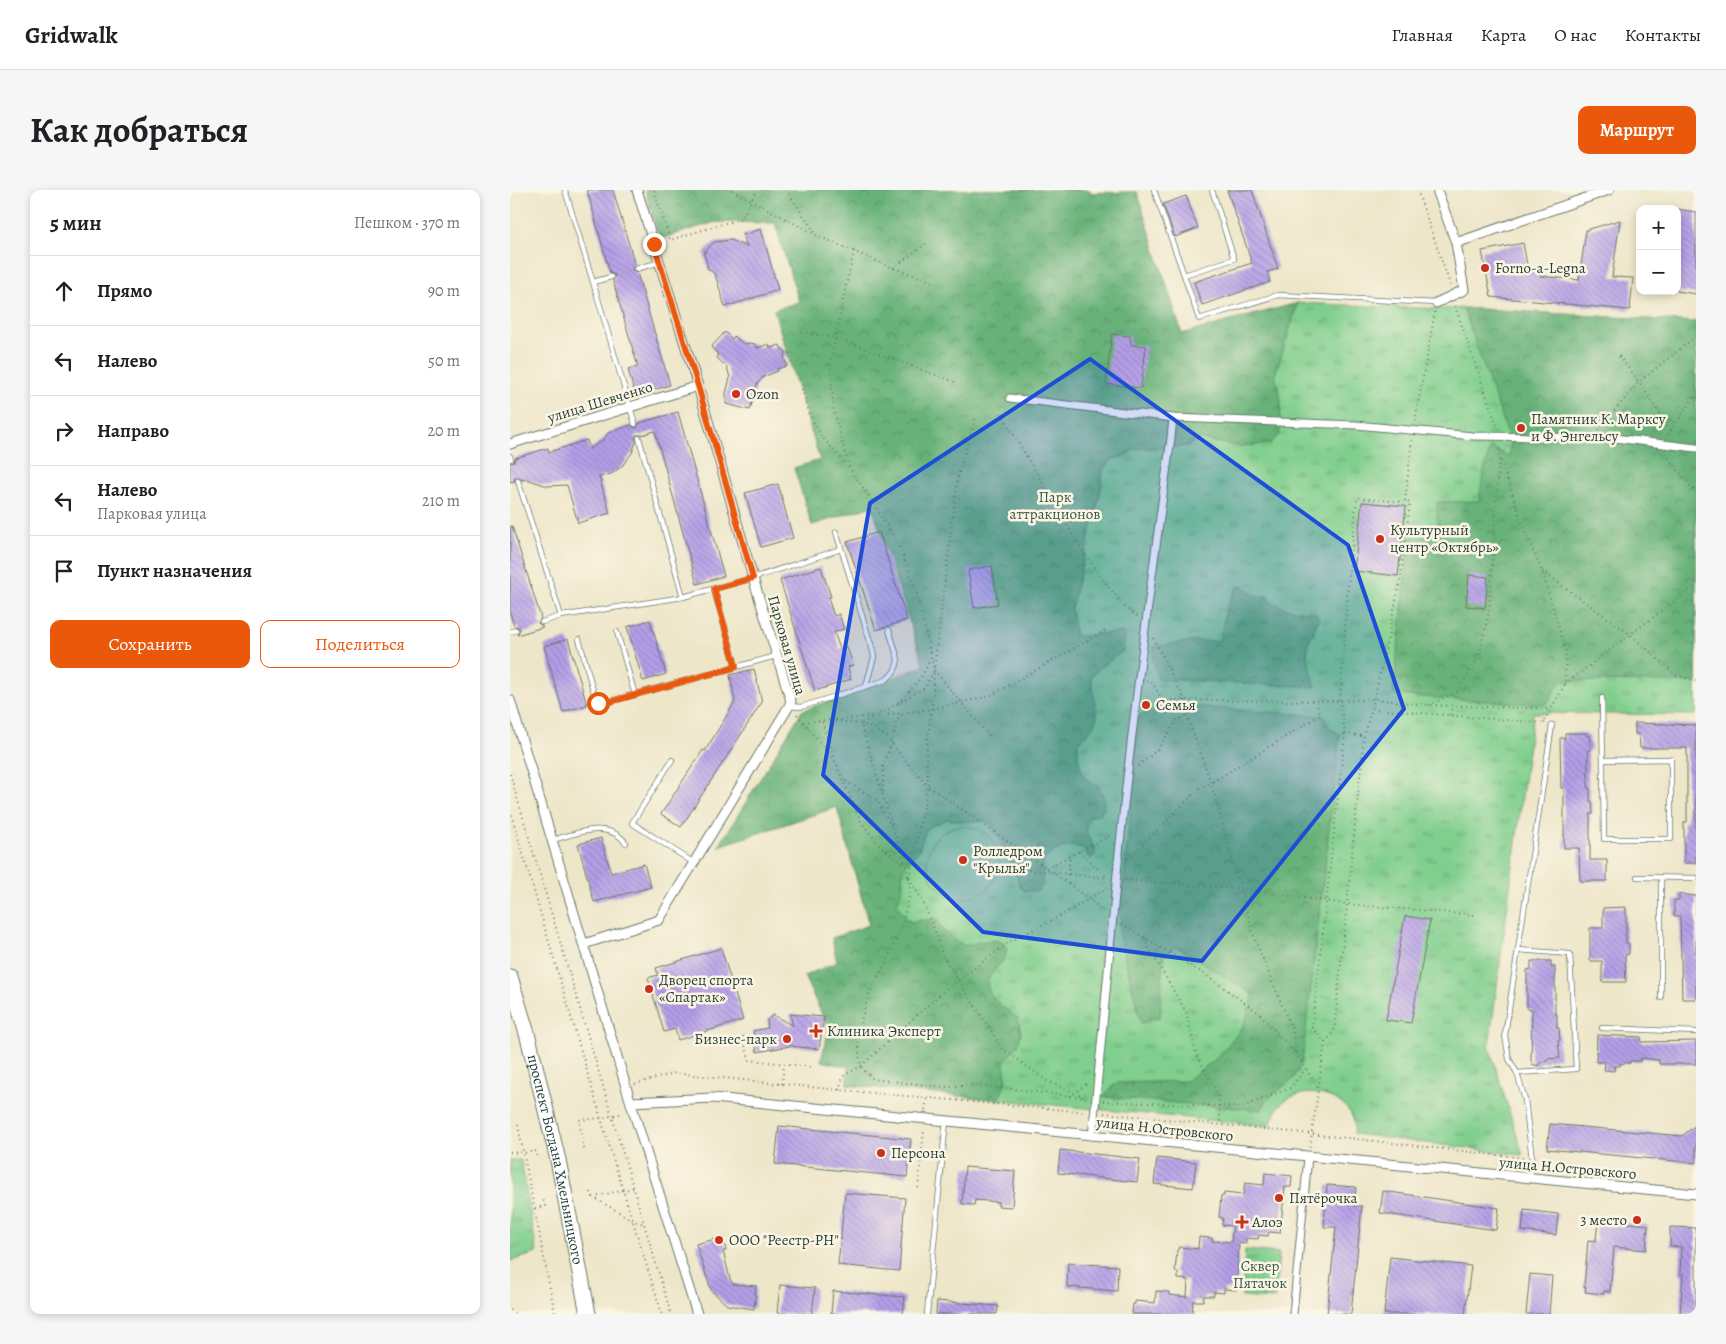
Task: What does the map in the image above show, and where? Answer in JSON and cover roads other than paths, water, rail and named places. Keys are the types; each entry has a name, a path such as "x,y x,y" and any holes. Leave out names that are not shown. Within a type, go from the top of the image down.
{"main road":[{"name":"проспект Богдана Хмельницкого","path":"510,977 528,1037 558,1160 588,1314"}],"street":[{"name":"Парковая улица","path":"584,944 659,920 789,706 790,697 753,578 698,386 637,190"},
{"path":"1436,303 1451,292 1464,290 1456,243 1437,190"},
{"path":"1456,243 1609,190"},
{"name":"улица Шевченко","path":"510,444 698,386"},
{"path":"1010,398 1173,418 1356,425 1473,436 1615,438 1696,448"},
{"path":"1092,1136 1114,919 1116,881 1145,623 1173,418"},
{"path":"510,700 626,1087 697,1314"},
{"name":"улица Н.Островского","path":"632,1106 712,1098 1696,1194"},
{"path":"1294,1314 1308,1157"}],"lane":[{"path":"565,190 635,424"},
{"path":"1154,190 1199,319 1278,295 1436,303"},
{"path":"1184,275 1234,259 1212,190"},
{"path":"636,269 660,262"},
{"path":"592,282 612,277"},
{"path":"639,438 683,597"},
{"path":"518,481 561,616"},
{"path":"836,532 873,651 874,658 866,686"},
{"path":"542,622 561,616 683,597 753,578 841,549"},
{"path":"714,589 736,667"},
{"path":"789,706 801,706 886,680 895,672 898,659 889,630"},
{"path":"617,632 635,695"},
{"path":"579,639 598,703 602,704 778,656"},
{"path":"1602,698 1604,839 1671,840 1671,760 1604,760"},
{"path":"1530,1179 1532,1159 1525,1100 1517,1073 1509,1059 1505,1035 1552,725"},
{"path":"672,760 632,823 694,862"},
{"path":"552,840 598,829 613,832 626,843"},
{"path":"1637,877 1696,878"},
{"path":"1661,878 1661,998"},
{"path":"1517,1073 1576,1069 1570,954 1518,950"},
{"path":"1602,1028 1696,1032"},
{"path":"926,1314 946,1121"}],"place":[{"name":"Forno-a-Legna","path":"1485,268"},
{"name":"Ozon","path":"736,394"},
{"name":"Памятник К. Марксу и Ф. Энгельсу","path":"1521,428"},
{"name":"Культурный центр «Октябрь»","path":"1380,539"},
{"name":"Семья","path":"1146,705"},
{"name":"Ролледром \"Крылья\"","path":"963,860"},
{"name":"Дворец спорта «Спартак»","path":"649,989"},
{"name":"Клиника Эксперт","path":"816,1031"},
{"name":"Бизнес-парк","path":"787,1039"},
{"name":"Персона","path":"881,1153"},
{"name":"Пятёрочка","path":"1279,1198"},
{"name":"3 место","path":"1637,1220"},
{"name":"Алоэ","path":"1242,1222"},
{"name":"ООО \"Реестр-РН\"","path":"719,1240"}],"park label":[{"name":"Парк аттракционов","path":"1055,506"},
{"name":"Сквер Пятачок","path":"1260,1274"}]}
